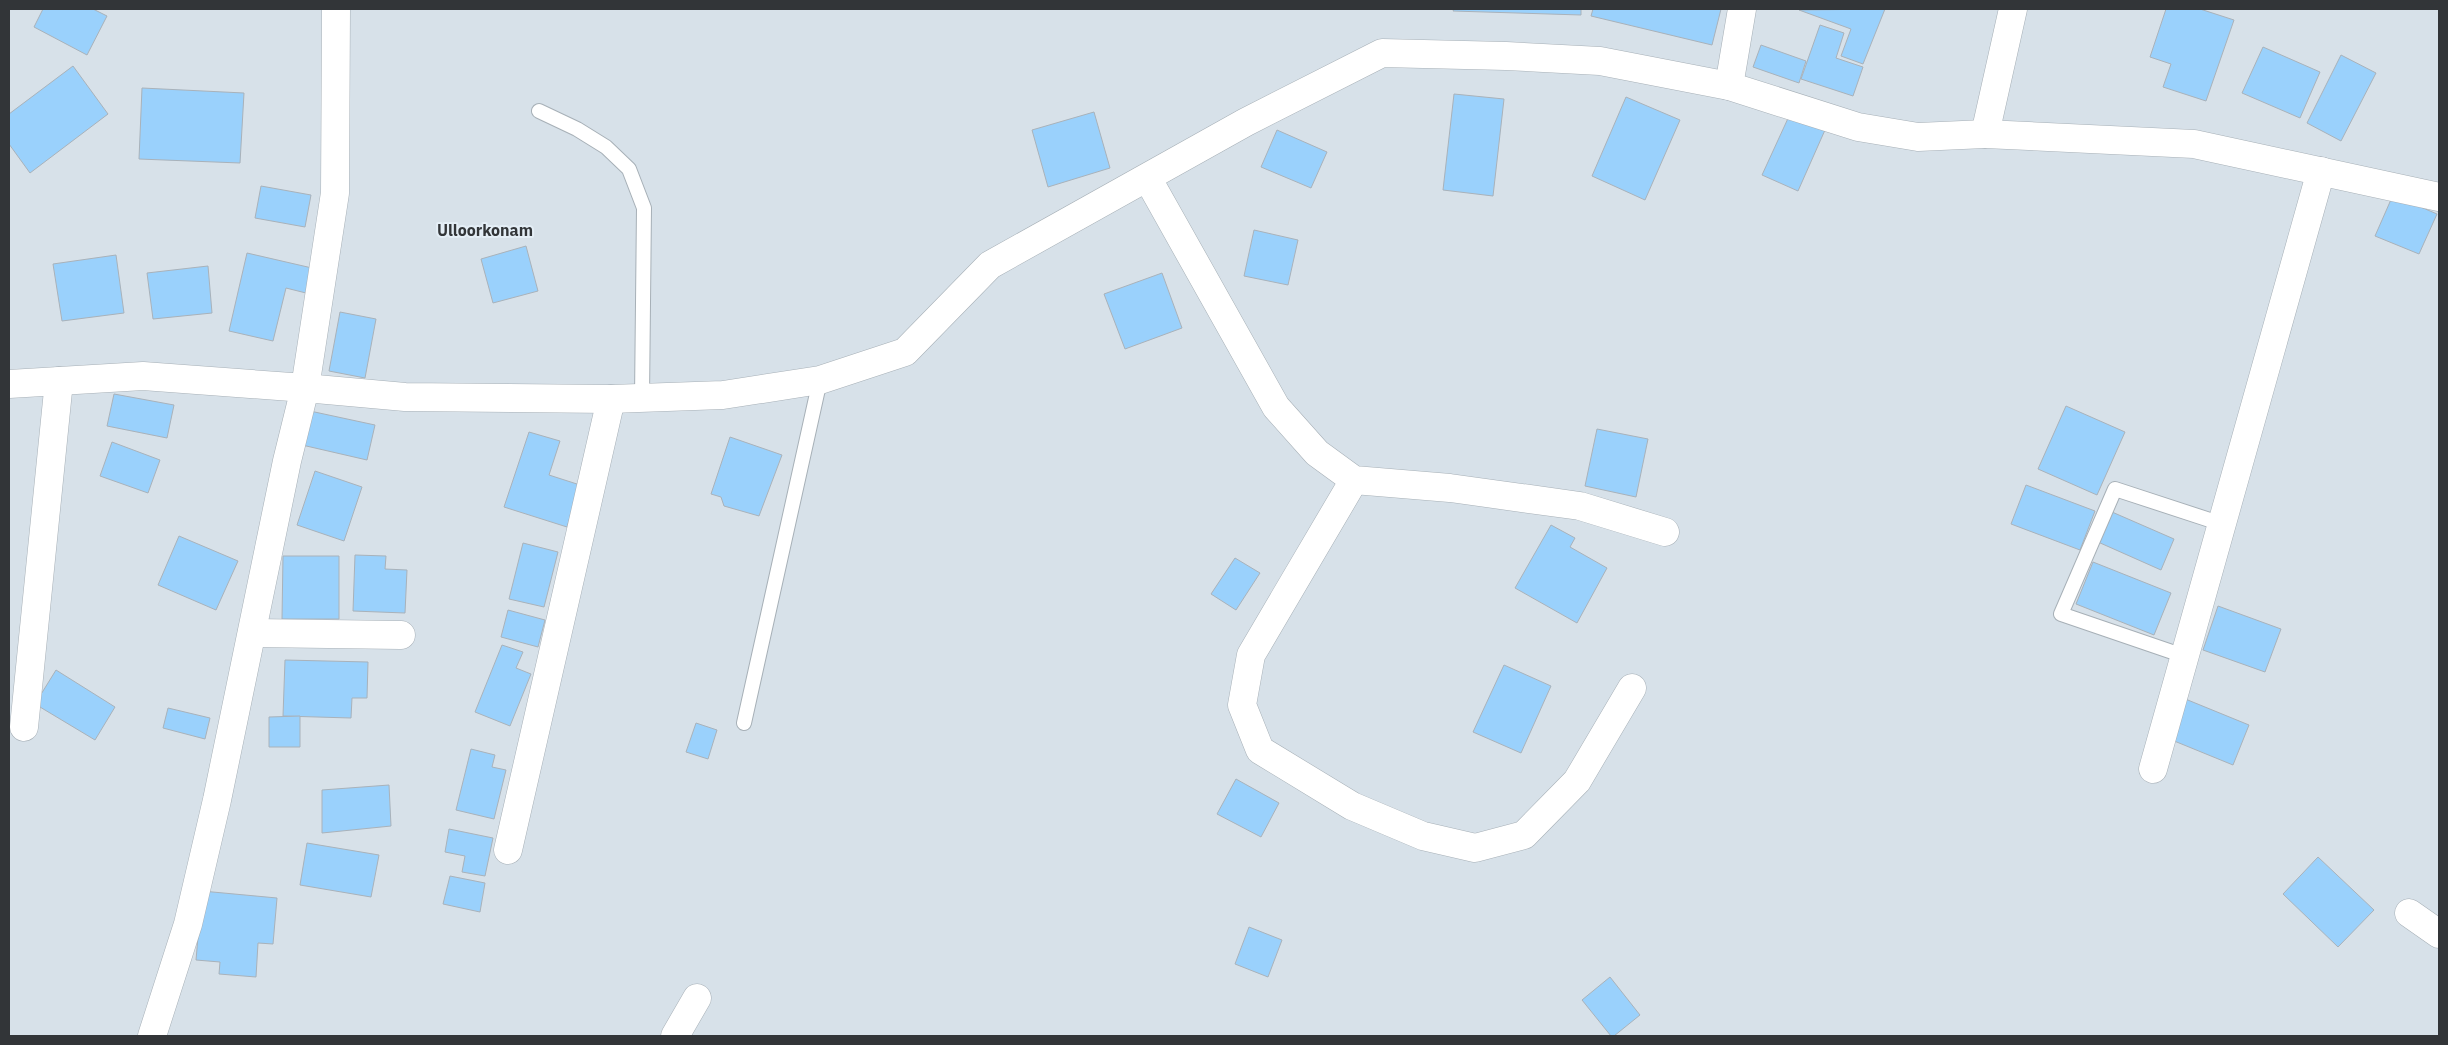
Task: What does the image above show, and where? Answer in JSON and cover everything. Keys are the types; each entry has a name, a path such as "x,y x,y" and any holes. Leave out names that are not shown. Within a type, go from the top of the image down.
{"street":[{"path":"152,1036 188,924 217,800 305,388 335,192 336,9"},
{"path":"1729,86 1742,9"},
{"path":"1985,134 2013,9"},
{"path":"9,383 143,376 405,397 642,398 723,396 820,380 905,352 990,265 1148,179 1246,122 1382,53 1600,61 1729,86 1858,127 1918,137 1985,134 2194,144 2439,196"},
{"path":"2153,769 2321,172"},
{"path":"1148,179 1276,407 1317,453 1354,480 1450,488 1580,506 1665,532"},
{"path":"24,727 59,380"},
{"path":"508,850 611,398"},
{"path":"1354,480 1251,656 1242,705 1260,750 1352,806 1423,836 1475,848 1524,835 1576,781 1632,688"},
{"path":"252,633 401,635"},
{"path":"2409,913 2439,934"},
{"path":"675,1036 697,998"}],"lane":[{"path":"539,111 578,129 606,147 629,169 644,208 642,398"},
{"path":"744,723 820,380"},
{"path":"2184,656 2061,614 2115,489 2222,524"}],"building":[{"path":"43,9 93,9 107,16 87,55 34,27"},
{"path":"1454,9 1581,9 1581,15 1453,11"},
{"path":"1593,9 1721,9 1712,45 1591,16"},
{"path":"1885,9 1863,64 1841,56 1851,29 1799,10"},
{"path":"2166,9 2200,9 2234,20 2206,101 2163,87 2171,64 2150,57"},
{"path":"1820,25 1844,33 1836,58 1863,67 1853,96 1801,79"},
{"path":"1761,45 1806,61 1799,83 1753,67"},
{"path":"2263,47 2320,72 2300,118 2242,93"},
{"path":"2341,55 2376,73 2341,141 2307,123"},
{"path":"73,66 108,114 30,173 9,144 9,114"},
{"path":"142,88 244,93 240,163 139,159"},
{"path":"1454,94 1504,99 1493,196 1443,190"},
{"path":"1626,97 1680,120 1645,200 1592,176"},
{"path":"1094,112 1110,168 1048,187 1032,130"},
{"path":"1790,114 1825,130 1798,191 1762,175"},
{"path":"1277,130 1327,152 1311,188 1261,167"},
{"path":"261,186 311,195 305,227 255,218"},
{"path":"2393,195 2437,214 2419,254 2375,236"},
{"path":"1254,230 1298,240 1288,285 1244,276"},
{"path":"526,246 538,291 493,303 481,259"},
{"path":"247,253 312,268 306,293 286,288 273,341 229,331"},
{"path":"116,255 124,313 62,321 53,264"},
{"path":"208,266 212,313 153,319 147,273"},
{"path":"1162,273 1182,328 1125,349 1104,294"},
{"path":"340,312 376,319 365,378 329,371"},
{"path":"114,394 174,405 167,438 107,426"},
{"path":"2066,406 2125,432 2097,495 2038,469"},
{"path":"310,411 375,425 367,460 302,445"},
{"path":"1597,429 1648,439 1636,497 1585,486"},
{"path":"529,432 560,441 549,475 580,485 567,527 504,507"},
{"path":"730,437 782,455 759,516 724,506 721,497 711,494"},
{"path":"112,442 160,460 148,493 100,476"},
{"path":"315,471 362,487 344,541 297,525"},
{"path":"2026,485 2095,511 2080,550 2011,524"},
{"path":"2112,512 2174,539 2161,570 2098,542"},
{"path":"1551,525 1575,538 1570,547 1607,568 1577,623 1515,588"},
{"path":"179,536 238,561 216,610 158,585"},
{"path":"523,543 558,552 544,607 509,599"},
{"path":"355,555 386,556 385,569 407,570 405,613 353,611"},
{"path":"283,556 339,556 339,619 282,619"},
{"path":"1235,558 1260,573 1236,610 1211,594"},
{"path":"2093,562 2171,593 2154,635 2076,604"},
{"path":"2218,606 2281,629 2265,672 2203,650"},
{"path":"508,610 545,620 538,647 501,637"},
{"path":"502,645 523,652 516,668 531,674 510,726 475,712"},
{"path":"285,660 368,662 367,698 352,698 351,718 283,716"},
{"path":"1504,665 1551,686 1521,753 1473,732"},
{"path":"56,670 115,707 95,740 35,704"},
{"path":"2178,696 2249,725 2233,765 2162,736"},
{"path":"168,708 210,718 205,739 163,728"},
{"path":"300,716 300,747 269,747 269,717"},
{"path":"696,723 717,730 708,759 686,752"},
{"path":"471,749 495,755 492,767 506,770 494,819 456,810"},
{"path":"1236,779 1279,803 1261,837 1217,814"},
{"path":"389,785 391,826 322,833 322,790"},
{"path":"449,829 493,838 485,876 462,872 465,856 445,852"},
{"path":"307,843 379,855 371,897 300,885"},
{"path":"2318,857 2374,910 2338,947 2283,894"},
{"path":"450,876 485,883 480,912 443,904"},
{"path":"202,891 277,898 273,944 258,943 256,977 219,974 220,962 196,960"},
{"path":"1249,927 1282,940 1268,977 1235,964"},
{"path":"1610,977 1640,1015 1614,1036 1611,1036 1582,1000"}],"district":[{"name":"Ulloorkonam","path":"485,230"}]}
